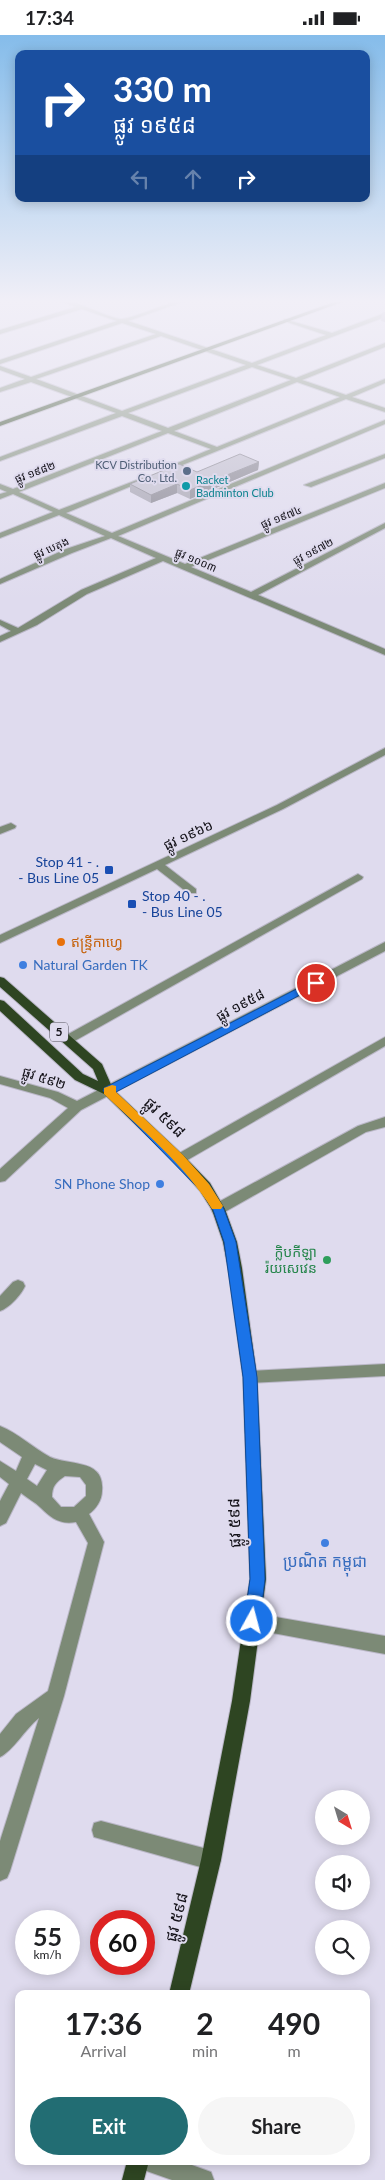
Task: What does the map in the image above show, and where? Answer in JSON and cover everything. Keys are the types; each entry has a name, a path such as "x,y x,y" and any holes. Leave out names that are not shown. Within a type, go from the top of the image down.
{"main road":[{"path":"0,424 62,401"},
{"name":"ផ្លូវ ៥៩៨","path":"0,981 98,1067 108,1091"},
{"name":"ផ្លូវ ៥៩៨","path":"0,1004 80,1077 108,1091 179,1159 205,1187 218,1209 230,1242 236,1268 250,1377 258,1579 242,1701 211,1860 180,1990"},
{"path":"133,2180 137,2165"}],"street":[{"path":"90,401 217,449"},
{"path":"0,459 154,401"},
{"name":"ផ្លូវ ១៩៨២","path":"0,497 243,401"},
{"path":"0,536 335,401"},
{"path":"361,401 385,410"},
{"name":"ផ្លូវ បេតុង","path":"0,582 69,551 111,536 385,422"},
{"path":"308,485 385,456"},
{"name":"ផ្លូវ ១៩៧៤","path":"185,567 385,485"},
{"name":"ផ្លូវ ១០០៣","path":"0,486 250,596 385,652"},
{"name":"ផ្លូវ ១៩៧២","path":"250,596 385,525"},
{"path":"0,639 18,631 84,592 162,558"},
{"path":"0,622 18,631"},
{"name":"ផ្លូវ ១៩៦៦","path":"0,939 280,807 385,751"},
{"path":"0,831 11,826"},
{"path":"158,865 192,891"},
{"path":"67,1040 358,877"},
{"name":"ផ្លូវ ១៩៥៨","path":"0,1177 77,1107 385,946"},
{"path":"179,1159 385,1041"},
{"name":"ផ្លូវ ៥៩២","path":"0,1080 54,1095 77,1107"},
{"path":"218,1209 362,1129 385,1122"},
{"path":"0,1305 18,1286"},
{"path":"250,1377 385,1370"},
{"path":"0,1433 32,1454 62,1469"},
{"path":"0,1518 32,1454"},
{"path":"0,1469 45,1502 56,1513 64,1515 80,1513 92,1501 95,1485 86,1473 70,1468 62,1469 50,1477 46,1483 44,1489 45,1502"},
{"path":"0,1871 55,1696 96,1542 80,1513"},
{"path":"252,1621 385,1645"},
{"path":"0,1748 22,1720 55,1696"},
{"path":"101,1830 211,1860"},
{"path":"160,2165 203,2180"}],"building":[{"path":"240,454 259,462 190,490 177,484 151,495 130,484 179,464 197,472"}],"slow traffic":[{"path":"112,1089 108,1091 179,1159 205,1187 217,1206"}],"place":[{"name":"KCV Distribution Co., Ltd.","path":"187,471"},
{"name":"Racket Badminton Club","path":"186,486"},
{"name":"Stop 41 - . - Bus Line 05","path":"109,870"},
{"name":"Stop 40 - . - Bus Line 05","path":"132,904"},
{"name":"ឥន្ទ្រីកាហ្វេ","path":"61,942"},
{"name":"Natural Garden TK","path":"23,965"},
{"name":"SN Phone Shop","path":"160,1184"},
{"name":"ក្លិបកីឡា រ៉យសេវេន","path":"327,1260"},
{"name":"ប្រណិត កម្ពុជា","path":"325,1543"}],"route":[{"path":"252,1621 258,1579 250,1377 236,1268 230,1242 218,1209 205,1187 179,1159 108,1091 316,983"}]}
